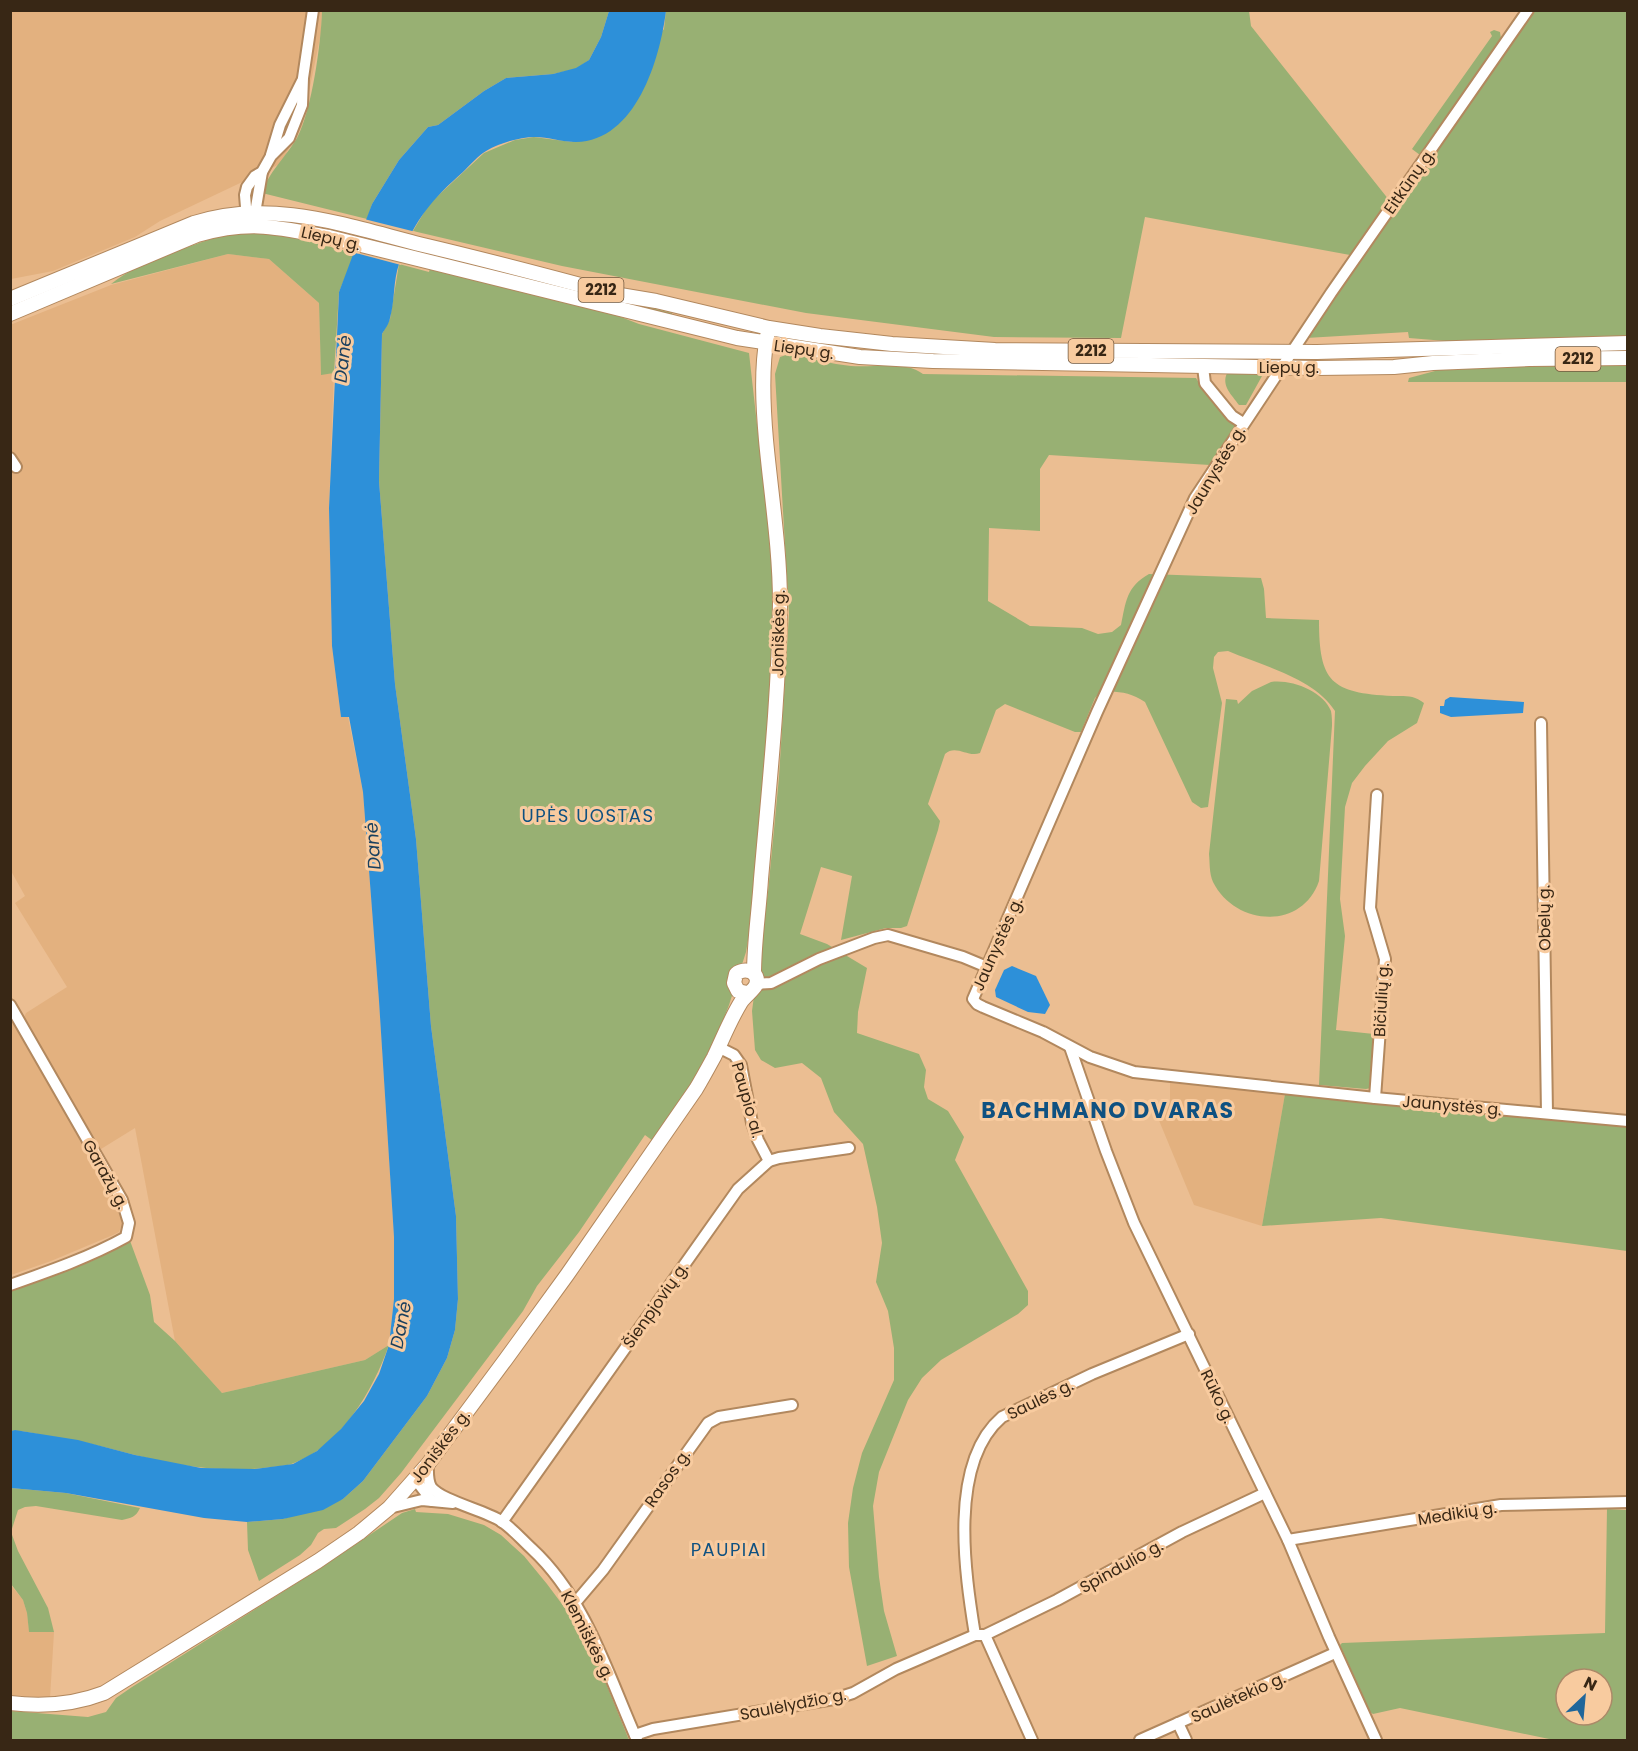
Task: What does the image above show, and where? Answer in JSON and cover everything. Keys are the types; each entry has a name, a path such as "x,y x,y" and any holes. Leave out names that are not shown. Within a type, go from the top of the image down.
{"main road":[{"name":"Liepų g.","path":"10,314 197,235 275,212 333,222 614,294 769,328 892,344 985,350 1291,352 1628,343"},
{"name":"Liepų g.","path":"10,299 218,216 250,219 329,237 701,330 819,352 901,360 1281,368 1394,367 1433,363 1628,358"},
{"name":"Joniškės g.","path":"10,1703 49,1706 72,1703 104,1693 318,1561 359,1533 389,1508 428,1464 586,1247 696,1089 718,1047 747,981 761,886 774,725 779,618 778,562 763,404 766,343 769,328"}],"street":[{"path":"250,219 262,172 271,156 289,138 297,122 302,105 303,78 313,10"},
{"name":"Eitkūnų g.","path":"1291,352 1528,10"},
{"name":"Jaunystės g.","path":"1291,352 1195,498 1097,712 973,999 977,1004 1043,1032 1090,1057 1134,1072 1375,1098 1628,1121"},
{"path":"1203,367 1205,383 1232,416 1243,423"},
{"name":"Obelų g.","path":"1541,723 1546,1113"},
{"name":"Bičiulių g.","path":"1375,1098 1384,959 1370,908 1377,795"},
{"path":"747,981 771,983 819,959 888,935 963,957 987,967"},
{"name":"Garažų g.","path":"10,1005 122,1200 129,1223 126,1237 108,1247 10,1285"},
{"name":"Paupio al.","path":"718,1047 734,1055 741,1065 752,1123 769,1161"},
{"name":"Rūko g.","path":"1070,1047 1100,1136 1134,1223 1288,1540 1335,1653 1376,1740"},
{"path":"769,1161 849,1148"},
{"name":"Šienpjovių g.","path":"502,1522 727,1203 738,1189 769,1161"},
{"name":"Saulės g.","path":"1032,1740 980,1635 966,1581 963,1535 974,1460 983,1437 1002,1417 1082,1379 1189,1334"},
{"name":"Rasos g.","path":"575,1603 603,1570 708,1423 719,1417 792,1405"},
{"path":"428,1464 428,1475 432,1487"},
{"path":"415,1479 432,1501"},
{"name":"Klemiškės g.","path":"415,1479 462,1504"},
{"name":"Spindulio g.","path":"980,1635 1058,1600 1208,1518 1265,1493"},
{"name":"Klemiškės g.","path":"389,1508 422,1500 462,1504 502,1522 536,1552 575,1603 610,1675 636,1738"},
{"name":"Medikių g.","path":"1288,1540 1501,1505 1628,1502"},
{"name":"Saulėlydžio g.","path":"636,1738 653,1729 834,1699 853,1693 896,1669 980,1635"},
{"name":"Saulėtekio g.","path":"1140,1740 1335,1653"},
{"path":"1178,1723 1186,1740"}],"shaded area":[{"path":"11,11 322,11 321,33 302,126 280,164 160,221 135,237 53,271 11,279"},
{"path":"228,254 269,259 319,303 321,374 334,373 329,508 332,646 341,717 348,717 363,792 394,1237 394,1299 389,1345 365,1360 222,1393 175,1341 135,1128 101,1149 22,1022 26,1013 67,987 15,903 25,896 11,871 10,325 111,285"},
{"path":"10,1019 124,1219 119,1232 113,1235 11,1275"},
{"path":"1170,1083 1285,1094 1262,1226 1194,1205 1158,1118 1170,1101"},
{"path":"10,1584 23,1600 29,1631 54,1632 50,1698 11,1695"}],"green space":[{"path":"666,10 1249,11 1251,26 1389,200 1350,255 1145,217 1121,338 994,337 806,313 562,266 413,231 429,204 484,153 515,140 534,137 572,142 664,29"},
{"path":"322,11 609,11 601,37 589,60 576,69 553,74 506,78 484,91 438,125 428,127 399,160 372,204 367,219 262,193 264,186 297,138 307,111 315,76"},
{"path":"1534,11 1627,11 1627,336 1458,342 1409,338 1408,332 1306,338"},
{"path":"1494,30 1500,32 1501,39 1420,155 1412,149 1492,36 1490,32"},
{"path":"260,231 328,242 327,246 355,253 339,292 334,373 321,375 319,303 269,259 228,254 111,284 136,268 188,247 223,236"},
{"path":"434,254 672,313 672,316 433,258"},
{"path":"399,264 429,272 430,268 595,307 639,324 749,353 774,595 764,790 751,922 746,952 713,1047 701,1070 653,1141 645,1135 579,1232 537,1286 523,1311 401,1473 379,1498 336,1528 324,1529 318,1533 311,1545 300,1555 259,1581 248,1550 247,1522 283,1519 343,1499 363,1481 427,1396 447,1358 455,1330 458,1299 456,1216 431,1026 416,839 395,684 379,481 382,334 390,319"},
{"path":"792,353 844,365 907,367 923,374 1196,378 1213,403 1236,424 1210,465 1049,455 1040,469 1040,531 989,528 988,601 1030,626 1082,628 1098,634 1112,632 1121,625 1131,590 1149,574 1261,578 1266,618 1319,620 1322,658 1326,671 1342,687 1355,692 1409,696 1424,703 1417,723 1388,741 1352,783 1345,807 1340,899 1345,936 1336,1030 1374,1034 1371,1088 1319,1085 1335,711 1314,690 1287,674 1228,651 1218,652 1214,657 1213,668 1222,703 1208,807 1201,808 1192,802 1145,702 1140,699 1124,693 1101,692 1095,698 1081,732 1075,732 1005,704 996,710 980,753 971,754 953,750 945,754 928,804 940,821 907,926 886,928 841,940 852,876 821,867 800,934 827,944 867,968 858,1012 857,1033 919,1054 926,1070 924,1087 928,1099 948,1111 964,1137 955,1160 1028,1291 1028,1305 1018,1314 941,1360 922,1378 908,1400 879,1472 873,1506 884,1611 897,1656 867,1666 849,1567 848,1523 853,1488 862,1453 894,1380 894,1348 888,1311 876,1282 882,1243 877,1207 863,1144 834,1112 821,1078 802,1063 775,1068 761,1060 755,1050 752,1011 768,892 779,777 789,614 775,374 780,357"},
{"path":"1627,362 1627,382 1408,382 1409,378 1435,371 1435,368"},
{"path":"1227,373 1259,373 1262,376 1246,405 1239,405 1228,390 1225,382"},
{"path":"1271,682 1288,682 1314,692 1331,711 1332,726 1319,881 1310,897 1298,908 1284,915 1268,917 1252,914 1236,907 1223,897 1212,879 1209,854 1226,699 1237,700 1238,704 1252,691"},
{"path":"1285,1094 1627,1127 1627,1251 1381,1218 1262,1226"},
{"path":"129,1238 150,1295 154,1322 175,1341 222,1393 365,1360 389,1345 364,1398 340,1430 311,1455 294,1463 254,1469 217,1469 180,1465 74,1440 11,1431 11,1286"},
{"path":"11,1488 66,1493 140,1508 133,1517 122,1520 36,1506 25,1507 18,1510 11,1532"},
{"path":"415,1509 416,1512 448,1514 484,1525 501,1535 524,1556 588,1639 629,1740 11,1740 11,1711 88,1717 106,1712 116,1698 132,1687 319,1569 402,1513"},
{"path":"1607,1509 1627,1510 1627,1740 1554,1740 1400,1708 1373,1714 1370,1712 1340,1645 1342,1643 1605,1633"},
{"path":"11,1532 18,1551 48,1608 54,1632 29,1632 23,1600 11,1584"}],"water":[{"name":"Danė","path":"609,11 666,11 658,52 651,73 629,113 615,128 597,138 576,142 540,137 522,138 494,147 478,157 432,202 416,224 397,271 393,305 387,326 382,334 379,481 395,684 416,839 431,1026 456,1216 458,1299 455,1330 447,1358 427,1396 363,1481 343,1499 323,1510 283,1519 247,1522 204,1518 66,1493 11,1488 11,1431 15,1430 78,1440 135,1455 201,1468 255,1469 293,1464 317,1451 341,1429 364,1401 379,1374 389,1345 394,1299 394,1237 379,1001 363,792 349,717 341,717 332,646 329,508 339,292 372,204 399,160 428,127 438,125 484,91 506,78 553,74 576,68 589,60 601,37"},
{"path":"1450,697 1524,702 1523,713 1451,717 1440,713 1440,706 1444,706 1445,700"},
{"path":"1012,966 1036,976 1050,1005 1045,1014 1028,1012 996,997 995,990 1004,970"}],"pier":[{"path":"364,219 416,232 401,265 352,252"}],"district":[{"name":"UPĖS UOSTAS","path":"588,816"},
{"name":"BACHMANO DVARAS","path":"1108,1110"},
{"name":"PAUPIAI","path":"729,1550"}]}
